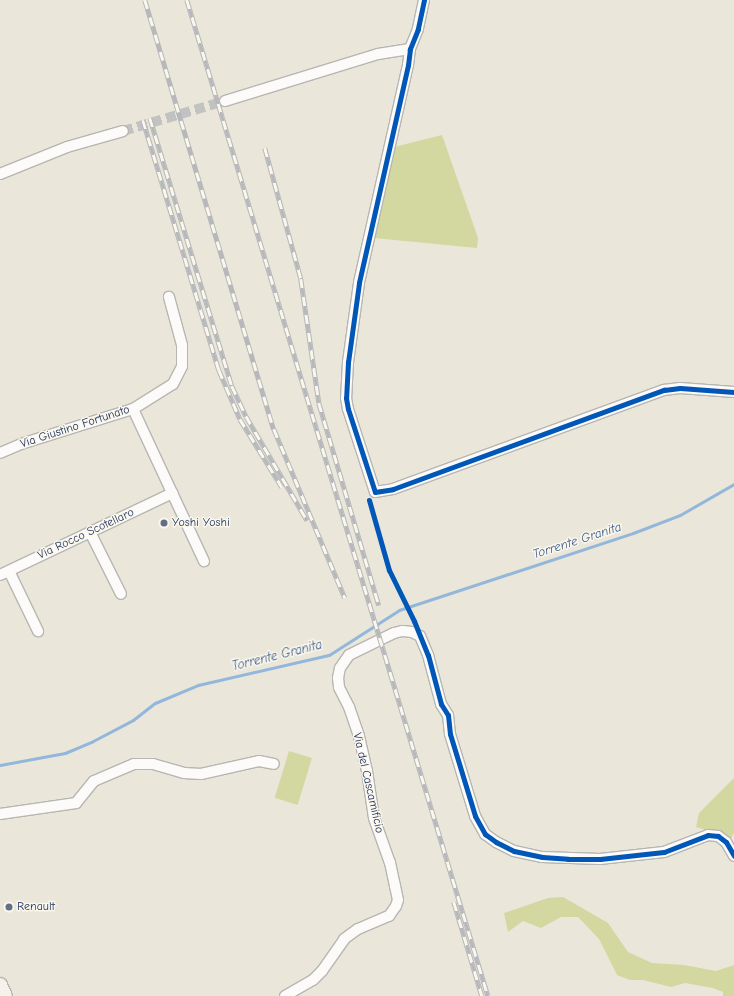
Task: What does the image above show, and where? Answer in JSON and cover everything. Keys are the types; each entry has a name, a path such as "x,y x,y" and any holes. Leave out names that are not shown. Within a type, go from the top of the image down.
{"main road":[{"path":"0,985 5,996"}],"street":[{"path":"424,0 418,29 410,49 408,66 359,283 348,362 346,398 348,409 375,492 393,489 664,390 680,388 734,392"},
{"path":"225,101 378,54 410,49"},
{"path":"0,174 67,147 123,131"},
{"name":"Via Giustino Fortunato","path":"0,453 21,444 133,409 173,384 182,366 182,345 169,296"},
{"path":"133,409 204,561"},
{"name":"Via Rocco Scotellaro","path":"4,573 173,493"},
{"path":"90,532 121,594"},
{"path":"4,573 38,631"},
{"name":"Via del Cascamificio","path":"285,996 313,980 322,971 344,940 358,929 389,916 398,900 390,863 374,818 367,771 359,736 349,707 339,687 338,678 343,662 349,655 394,633 407,631 420,636 428,655 441,704 448,715 450,734 475,816 485,834 496,842 514,851 535,856 568,859 600,859 664,852 708,835 718,836 726,842 734,856"},
{"path":"0,814 76,803 94,781 134,764 153,764 184,773 201,774 259,760 274,764"}],"green space":[{"path":"442,135 478,238 477,248 374,238 394,147"},
{"path":"289,751 312,758 298,805 275,798"},
{"path":"734,778 734,833 731,838 696,827 699,813"},
{"path":"563,897 608,923 628,952 652,963 684,965 716,971 734,965 734,996 723,996 723,992 713,988 685,983 671,987 643,980 630,980 617,975 599,939 578,917 561,917 541,928 523,921 508,932 504,913 548,898"}],"waterway":[{"name":"Torrente Granita","path":"0,765 65,753 93,741 133,720 155,703 198,685 329,655 399,610 633,533 680,515 734,484"}],"tunnel":[{"path":"123,131 225,101"}],"railway":[{"path":"145,0 274,429 345,598"},
{"path":"187,0 488,996"},
{"path":"150,118 232,386 246,416 307,520"},
{"path":"143,120 219,370 240,419 282,487"},
{"path":"265,148 301,279 319,403 379,605"},
{"path":"454,902 482,996"}],"cycle path":[{"path":"424,0 418,29 410,49 408,65 359,283 348,362 346,398 348,409 375,492 393,489 664,390 680,388 734,392"},
{"path":"369,500 389,570 414,621 428,655 441,704 448,715 450,734 475,816 485,834 496,842 514,851 542,857 568,859 600,859 664,852 708,835 718,836 726,842 734,856"}],"place":[{"name":"Yoshi Yoshi","path":"164,523"},
{"name":"Renault","path":"9,907"}]}
